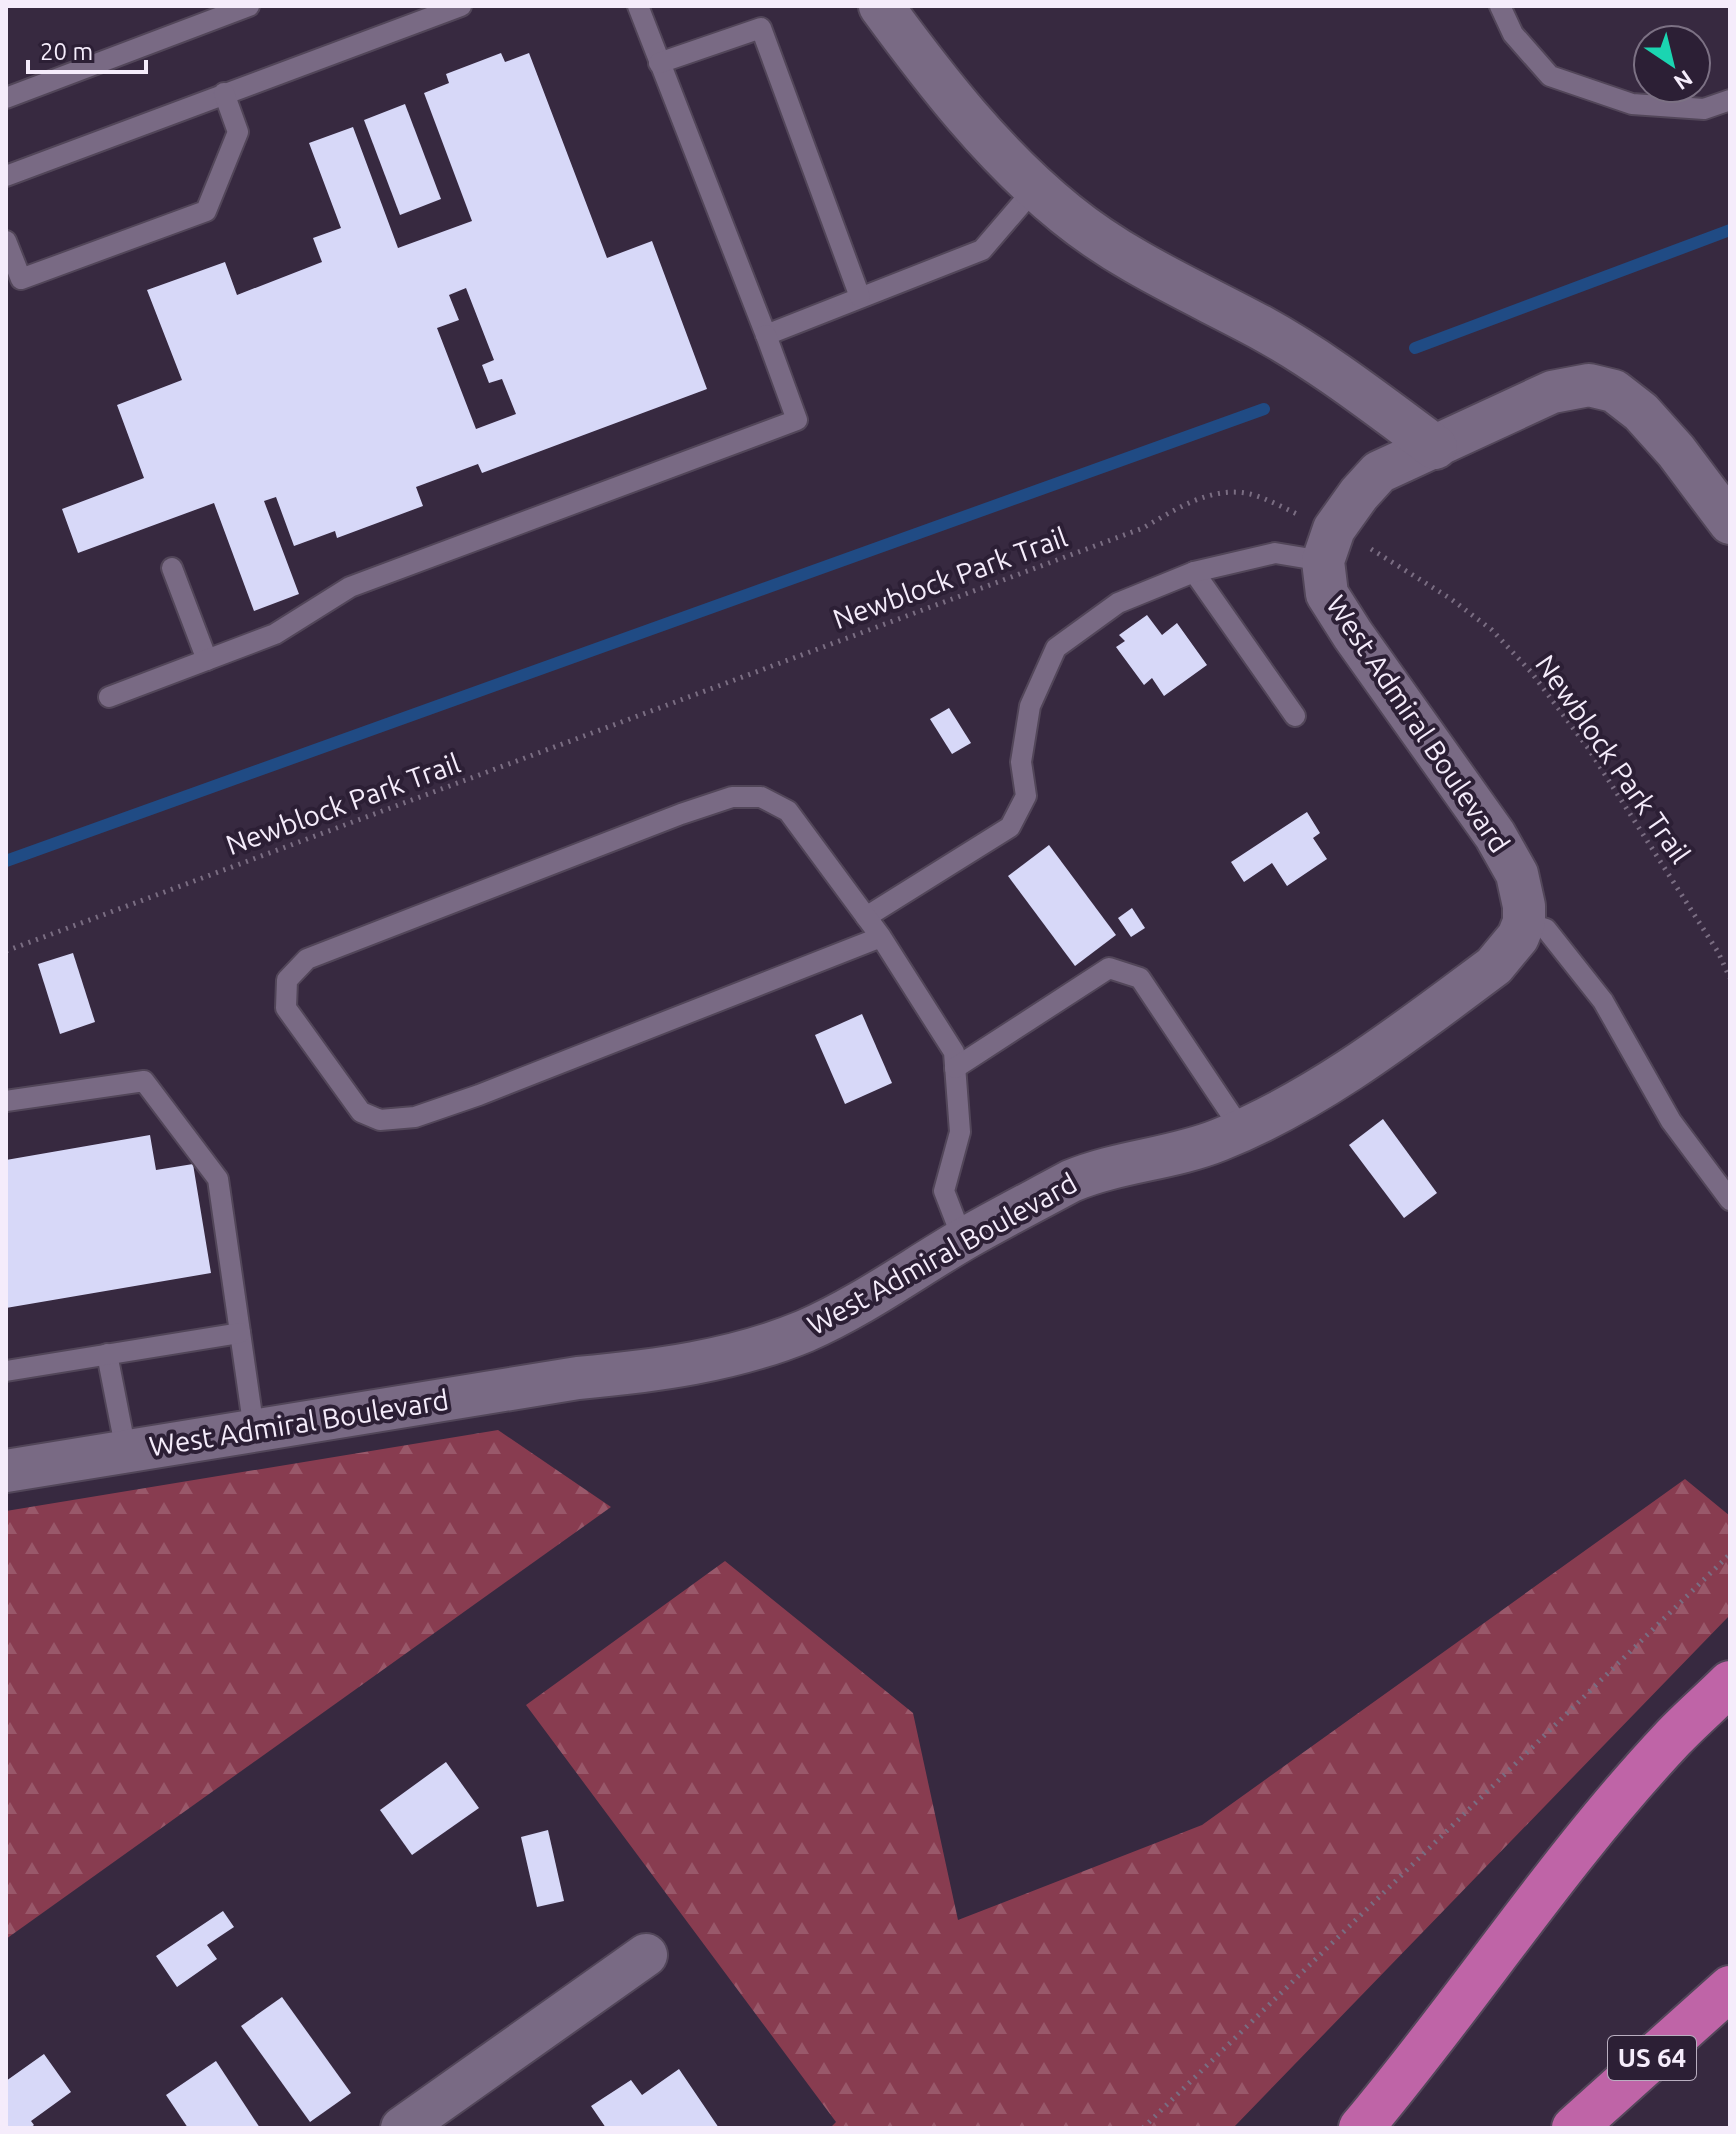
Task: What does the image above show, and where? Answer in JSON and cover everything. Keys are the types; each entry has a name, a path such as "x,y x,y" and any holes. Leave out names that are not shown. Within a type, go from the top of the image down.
{"highway":[{"path":"1361,2128 1409,2071 1509,1936 1610,1810 1673,1737 1730,1683"},
{"name":"US 64","path":"1574,2128 1730,1988"}],"main road":[{"path":"881,6 970,121 1066,214 1138,265 1323,364 1435,447"}],"street":[{"path":"1328,545 1379,472 1552,392 1589,385 1614,391 1641,412 1676,451 1730,523"},
{"name":"West Admiral Boulevard","path":"6,1471 578,1378 645,1372 759,1347 804,1331 865,1302 963,1240 1088,1174 1164,1157 1220,1140 1329,1083 1494,966 1508,953 1518,937 1524,922 1524,906 1517,874 1495,835 1327,594 1328,545"},
{"path":"402,2128 646,1955"}],"lane":[{"path":"6,98 249,6"},
{"path":"6,176 461,6"},
{"path":"109,697 275,634 350,587 797,420 638,6"},
{"path":"1500,6 1513,34 1550,76 1632,104 1704,109 1730,100"},
{"path":"659,63 761,28 860,297"},
{"path":"6,241 21,279 206,211 238,132 224,93"},
{"path":"766,335 982,250 1036,187"},
{"path":"866,917 1010,827 1026,796 1021,762 1030,706 1056,648 1118,603 1194,572 1275,553 1328,545"},
{"path":"172,568 207,660"},
{"path":"1194,572 1295,716"},
{"path":"881,937 479,1095 415,1117 380,1120 361,1112 286,1008 287,980 307,959 681,814 732,797 761,797 788,811 881,937 954,1052 960,1132 944,1191 963,1240"},
{"path":"1524,922 1546,929 1603,1001 1671,1121 1730,1200"},
{"path":"955,1068 1109,968 1140,978 1241,1129"},
{"path":"6,1101 144,1081 218,1179 254,1430"},
{"path":"6,1371 240,1333"},
{"path":"107,1354 126,1451"}],"path":[{"name":"Newblock Park Trail","path":"6,951 1143,528 1211,494 1251,494 1328,545 1370,548 1451,599 1492,630 1531,672 1604,774 1718,952 1730,978"},
{"path":"1143,2128 1730,1554"}],"green space":[{"path":"498,1430 611,1507 6,1939 6,1511"},
{"path":"1685,1479 1730,1516 1730,1615 1233,2128 830,2128 836,2122 526,1705 725,1561 913,1713 958,1920 1202,1825"}],"building":[{"path":"501,53 505,62 529,53 607,258 652,241 707,389 482,473 478,464 416,487 423,506 337,538 335,531 294,546 276,497 264,501 299,594 254,611 214,503 78,553 62,509 144,478 117,405 182,380 147,290 225,262 237,295 322,262 313,238 341,228 309,143 353,127 398,248 472,221 424,93 449,83 446,74","holes":["466,288 494,360 482,365 489,383 502,379 516,414 476,429 437,328 459,320 449,295"]},
{"path":"405,104 441,199 400,215 364,120"},
{"path":"1147,615 1162,635 1177,623 1207,665 1164,696 1152,678 1144,685 1116,647 1125,641 1119,635"},
{"path":"949,708 971,743 952,754 930,719"},
{"path":"1307,812 1320,833 1313,838 1327,859 1287,886 1272,863 1244,882 1231,862"},
{"path":"1049,845 1116,935 1075,966 1008,876"},
{"path":"1132,908 1145,928 1131,937 1118,918"},
{"path":"73,953 95,1022 60,1034 38,964"},
{"path":"862,1014 892,1083 845,1104 815,1035"},
{"path":"1383,1119 1437,1193 1404,1218 1349,1145"},
{"path":"150,1135 156,1170 193,1164 211,1273 6,1308 6,1160"},
{"path":"446,1762 479,1808 412,1855 380,1810"},
{"path":"548,1830 564,1901 537,1907 521,1837"},
{"path":"223,1911 234,1927 207,1945 217,1959 177,1987 156,1956"},
{"path":"282,1997 351,2093 310,2122 241,2026"},
{"path":"44,2054 71,2092 31,2121 34,2125 30,2128 6,2128 6,2081"},
{"path":"216,2061 260,2128 188,2128 166,2095"},
{"path":"679,2069 719,2128 606,2128 591,2106 631,2080 642,2095"}],"waterway":[{"path":"1415,348 1730,230"},
{"path":"6,861 1264,409"}]}
